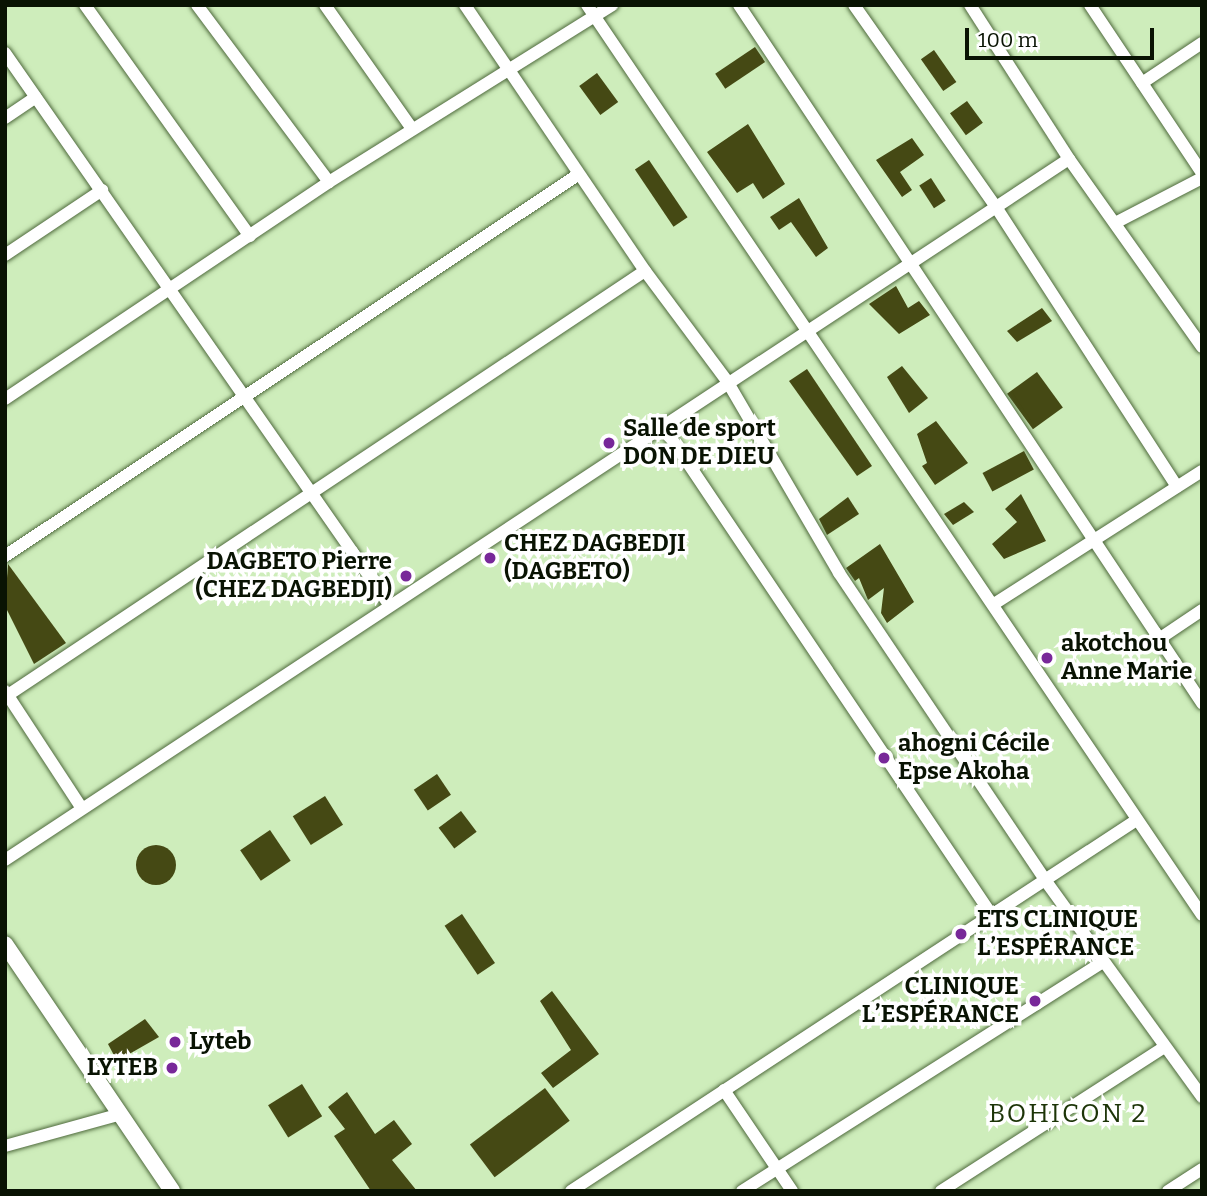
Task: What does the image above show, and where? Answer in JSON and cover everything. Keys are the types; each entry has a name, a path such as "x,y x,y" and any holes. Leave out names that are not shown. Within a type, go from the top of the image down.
{"street":[{"path":"85,5 250,236"},
{"path":"197,5 329,182"},
{"path":"325,5 412,130"},
{"path":"465,5 511,69 645,271 727,381 839,573 1045,880 1163,1048 1202,1097"},
{"path":"5,399 329,182 511,69 591,11 612,5"},
{"path":"739,5 1202,703"},
{"path":"854,5 996,208 1177,487"},
{"path":"970,5 1069,159 1117,222 1202,347"},
{"path":"1090,5 1202,175 1117,222"},
{"path":"591,11 994,604 1135,821 1202,915"},
{"path":"1142,83 1202,43"},
{"path":"5,53 172,288 312,496 388,603"},
{"path":"5,118 36,97"},
{"path":"5,860 388,603 663,426 727,381 912,265 1069,159"},
{"path":"5,556 579,174"},
{"path":"5,255 102,190"},
{"path":"81,807 6,693 312,496 645,271"},
{"path":"663,426 990,914"},
{"path":"994,604 1097,543 1202,471"},
{"path":"1159,639 1202,610"},
{"path":"571,1191 1135,821"},
{"path":"5,943 172,1191"},
{"path":"742,1191 1102,962"},
{"path":"941,1191 1163,1048"},
{"path":"724,1090 792,1191"},
{"path":"5,1146 121,1115"},
{"path":"1168,1191 1202,1169"}],"building":[{"path":"755,47 765,62 725,89 715,74"},
{"path":"934,50 956,82 943,91 921,59"},
{"path":"597,73 618,102 600,115 579,86"},
{"path":"967,101 983,123 966,135 950,113"},
{"path":"748,124 785,184 763,199 753,183 737,193 707,152"},
{"path":"912,138 924,155 900,172 912,190 902,197 876,160"},
{"path":"649,160 688,217 673,227 635,170"},
{"path":"931,178 946,201 934,208 919,186"},
{"path":"799,198 828,248 816,257 791,222 779,230 770,217"},
{"path":"896,286 908,308 919,301 930,315 899,334 869,304"},
{"path":"1042,308 1052,321 1017,342 1007,331"},
{"path":"902,366 928,398 909,413 887,377"},
{"path":"807,369 872,466 857,476 789,381"},
{"path":"1037,372 1063,408 1033,429 1007,394"},
{"path":"936,421 968,463 935,485 922,466 927,463 917,434"},
{"path":"1024,451 1034,470 992,492 983,473"},
{"path":"1021,494 1046,541 1004,559 992,544 1017,522 1005,509"},
{"path":"848,497 859,514 827,535 819,519"},
{"path":"964,502 974,512 953,525 944,514"},
{"path":"880,544 914,602 887,623 881,613 884,588 868,600 859,578 855,581 846,568"},
{"path":"8,564 66,643 34,664 5,606"},
{"path":"437,774 451,795 428,810 414,790"},
{"path":"325,796 343,825 311,845 293,816"},
{"path":"461,811 477,832 454,849 439,828"},
{"path":"270,830 291,861 261,881 240,850"},
{"path":"156,845 170,851 176,865 170,879 156,885 142,879 136,865 142,851"},
{"path":"462,914 495,963 478,975 445,926"},
{"path":"552,991 599,1054 553,1088 541,1073 571,1050 540,1001"},
{"path":"145,1019 159,1037 117,1061 108,1044"},
{"path":"302,1084 322,1116 288,1137 268,1105"},
{"path":"545,1088 570,1121 495,1177 470,1145"},
{"path":"347,1092 375,1134 394,1120 412,1144 392,1160 417,1191 371,1191 334,1136 345,1129 328,1107"}],"place":[{"name":"Salle de sport DON DE DIEU","path":"609,443"},
{"name":"CHEZ DAGBEDJI (DAGBETO)","path":"490,558"},
{"name":"DAGBETO Pierre (CHEZ DAGBEDJI)","path":"406,576"},
{"name":"akotchou Anne Marie","path":"1047,658"},
{"name":"ahogni Cécile Epse Akoha","path":"884,758"},
{"name":"ETS CLINIQUE L’ESPÉRANCE","path":"961,934"},
{"name":"CLINIQUE L’ESPÉRANCE","path":"1035,1001"},
{"name":"Lyteb","path":"175,1042"},
{"name":"LYTEB","path":"172,1068"}],"district":[{"name":"BOHICON 2","path":"1068,1114"}]}
